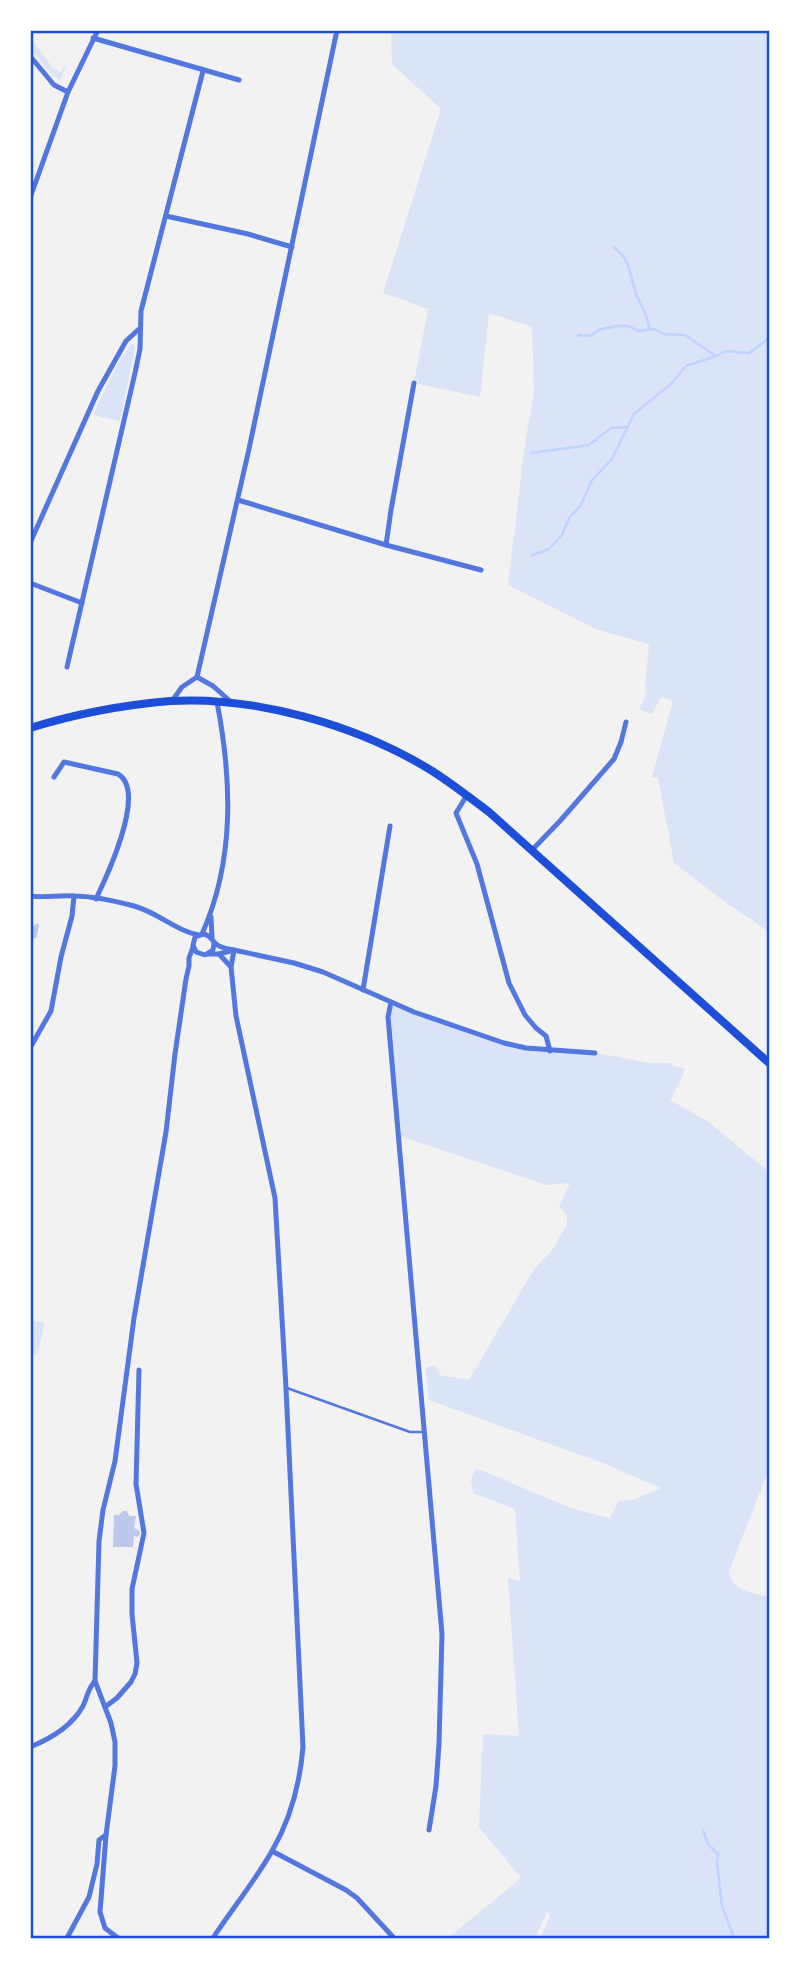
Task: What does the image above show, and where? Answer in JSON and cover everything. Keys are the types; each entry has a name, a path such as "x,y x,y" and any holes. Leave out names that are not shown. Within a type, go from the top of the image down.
{"main road":[{"path":"30,728 85,713 172,701 231,702 285,713 353,733 394,750 428,768 467,796 532,850 769,1063"}],"street":[{"path":"30,198 68,92 98,30"},
{"path":"172,701 182,687 197,677 238,500 337,30"},
{"path":"93,38 239,80"},
{"path":"30,57 54,85 68,92"},
{"path":"67,667 140,349 141,311 203,71"},
{"path":"166,216 248,234 292,247"},
{"path":"30,543 114,361 130,336 139,328"},
{"path":"386,545 414,383"},
{"path":"238,500 386,545 481,570"},
{"path":"30,583 82,603"},
{"path":"197,677 217,689 231,702"},
{"path":"118,1938 109,1932 101,1919 115,1742 95,1681 99,1541 103,1510 116,1461 134,1318 166,1132 189,958 193,944 211,914 222,875 229,817 224,743 217,702"},
{"path":"532,850 614,759 626,722"},
{"path":"54,777 64,762 118,774 125,782 128,806 125,824 96,899"},
{"path":"467,796 456,813 477,864 509,983 525,1015 546,1036 550,1051"},
{"path":"363,990 390,825"},
{"path":"30,1048 51,1011 74,896"},
{"path":"31,898 74,896 135,906 156,913 187,932 209,935 213,941 225,948 294,962 414,1012 478,1035 526,1048 595,1053"},
{"path":"208,954 213,950 211,914"},
{"path":"187,932 195,951 200,955"},
{"path":"189,966 200,955 234,950"},
{"path":"214,1938 272,1851 291,1808 301,1769 303,1747 275,1198 236,1016 231,967 234,950"},
{"path":"219,954 231,967"},
{"path":"391,1002 388,1017 442,1633 438,1758 429,1830"},
{"path":"105,1707 117,1698 135,1674 132,1589 144,1532 136,1484 139,1370"},
{"path":"30,1747 52,1736 76,1717 95,1681"},
{"path":"67,1938 89,1898 97,1864 99,1840 106,1835"},
{"path":"272,1851 346,1889 394,1938"}],"lane":[{"path":"286,1388 410,1432 424,1432"}],"shaded area":[{"path":"391,30 769,30 769,932 674,863 658,778 652,777 673,701 661,697 652,714 639,709 647,693 649,644 598,630 508,585 534,391 532,327 489,313 480,397 414,383 428,309 383,293 441,109 392,64"},
{"path":"30,37 52,67 61,72 64,65 66,66 60,80 52,75 30,49"},
{"path":"131,344 134,344 135,349 120,421 93,415 119,361"},
{"path":"391,1002 478,1035 550,1051 602,1054 650,1063 671,1063 684,1068 670,1100 706,1120 769,1172 769,1469 729,1571 734,1583 739,1587 769,1597 769,1938 540,1938 550,1916 548,1911 535,1938 448,1938 521,1878 479,1827 483,1734 519,1736 508,1578 520,1581 515,1509 473,1493 471,1480 476,1468 571,1508 610,1518 618,1501 635,1499 660,1488 608,1465 429,1400 425,1368 435,1365 440,1375 469,1380 534,1269 552,1250 567,1225 567,1215 559,1206 570,1183 546,1185 399,1136 388,1016"},
{"path":"30,1320 45,1323 37,1355 30,1354"}],"building":[{"path":"37,923 39,926 36,939 30,936 30,925"},
{"path":"127,1511 129,1516 136,1516 134,1528 140,1531 140,1534 138,1537 134,1536 133,1547 113,1547 114,1515"}],"waterway":[{"path":"614,247 629,267 649,328"},
{"path":"578,335 590,336 601,329 618,326 629,326 638,331 654,329 664,334 685,335 716,356 726,351 749,353 769,338"},
{"path":"532,555 549,549 562,535 569,518 581,505 592,480 612,459 634,414 672,383 686,366 716,356"},
{"path":"531,453 589,445 611,428 626,427"},
{"path":"703,1830 708,1844 718,1854 722,1906 734,1938"}]}
